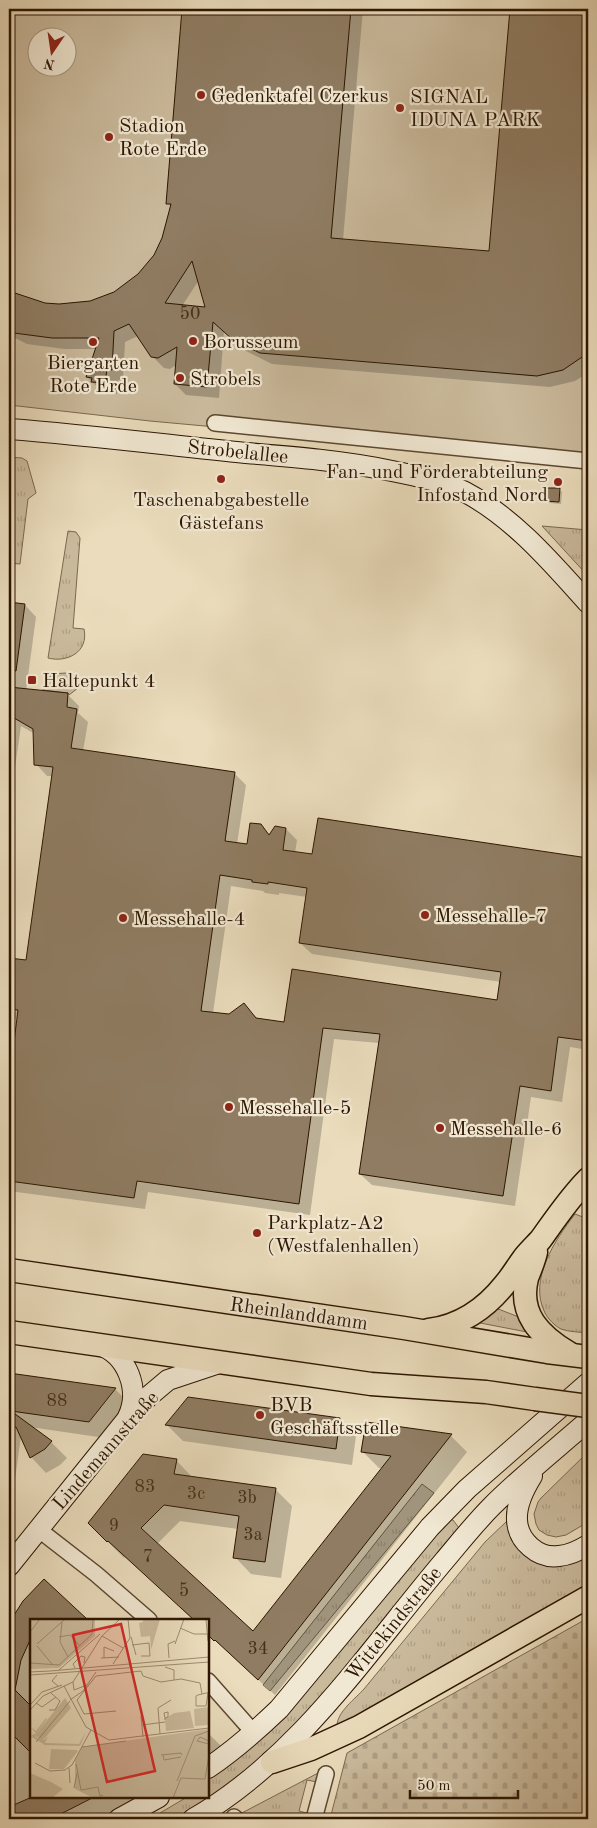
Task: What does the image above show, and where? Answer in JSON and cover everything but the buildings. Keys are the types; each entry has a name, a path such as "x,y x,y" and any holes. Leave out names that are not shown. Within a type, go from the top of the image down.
{"main road":[{"name":"Strobelallee","path":"9,429 88,435 364,465 423,477 464,492 496,512 538,548 588,603"},
{"path":"413,1330 442,1328 483,1307 506,1283 563,1207 588,1179"},
{"path":"539,1241 527,1279 525,1292 529,1313 539,1331 554,1344 579,1355"},
{"name":"Rheinlanddamm","path":"9,1270 413,1330 547,1352 579,1355"},
{"path":"9,1332 371,1384 486,1392 588,1406"},
{"path":"97,1344 108,1348 120,1360 132,1381 134,1400 128,1418"},
{"name":"Lindemannstraße","path":"9,1566 128,1418 149,1396 168,1380 222,1362"},
{"name":"Wittekindstraße","path":"209,1767 254,1733 300,1685 430,1527 467,1489 588,1383"},
{"name":"Wittekindstraße","path":"193,1819 223,1800 272,1762 327,1704 445,1560 492,1506 588,1422"},
{"path":"539,1464 523,1490 518,1508 518,1529 522,1538 537,1551 552,1556 562,1556 588,1545"},
{"path":"467,1489 458,1506 462,1518 471,1519 480,1516 492,1506"},
{"path":"272,1762 311,1749 359,1727 588,1597"},
{"path":"120,1819 157,1798"}],"street":[{"name":"Strobelallee","path":"215,423 588,461"},
{"path":"38,1529 96,1574 148,1619"},
{"path":"209,1682 254,1733"},
{"path":"314,1819 326,1774"}],"green space":[{"path":"9,9 588,9 588,461 150,421 9,405"},
{"path":"9,457 22,458 27,461 36,493 28,499 20,564 9,563"},
{"path":"542,526 588,530 588,576"},
{"path":"68,531 76,532 80,538 73,628 84,629 85,637 80,650 75,654 62,659 55,659 48,658"},
{"path":"66,673 75,678 78,685 78,688 69,695 68,693 43,690 45,676 51,677 51,674"},
{"path":"575,1214 588,1219 588,1333 567,1331 559,1328 546,1315 541,1300 540,1287 546,1261 559,1236"},
{"path":"493,1307 524,1319 527,1332 475,1322"},
{"path":"588,1452 588,1522 566,1535 556,1537 547,1535 539,1530 536,1524 534,1514 538,1502"},
{"path":"422,1484 434,1493 270,1691 263,1685"},
{"path":"449,1519 453,1520 459,1528 331,1686 264,1758 209,1797 209,1778 233,1762"},
{"path":"507,1521 514,1542 588,1554 588,1590 337,1726 340,1716 347,1706 364,1689 485,1542"},
{"path":"588,1618 588,1819 330,1819 347,1753"},
{"path":"320,1772 317,1782 307,1780 299,1811 310,1814 308,1819 240,1819 238,1815"},
{"path":"185,1798 208,1798 179,1819 150,1819"}],"place":[{"name":"Gedenktafel Czerkus","path":"201,95"},
{"name":"SIGNAL IDUNA PARK","path":"400,108"},
{"name":"Stadion Rote Erde","path":"109,137"},
{"name":"Borusseum","path":"193,341"},
{"name":"Biergarten Rote Erde","path":"93,342"},
{"name":"Strobels","path":"180,378"},
{"name":"Taschenabgabestelle Gästefans","path":"221,479"},
{"name":"Fan- und Förderabteilung Infostand Nord","path":"558,482"},
{"name":"Haltepunkt 4","path":"32,680"},
{"name":"Messehalle-7","path":"425,915"},
{"name":"Messehalle-4","path":"123,918"},
{"name":"Messehalle-5","path":"229,1107"},
{"name":"Messehalle-6","path":"440,1128"},
{"name":"Parkplatz-A2 (Westfalenhallen)","path":"257,1233"},
{"name":"BVB Geschäftsstelle","path":"260,1415"}]}
